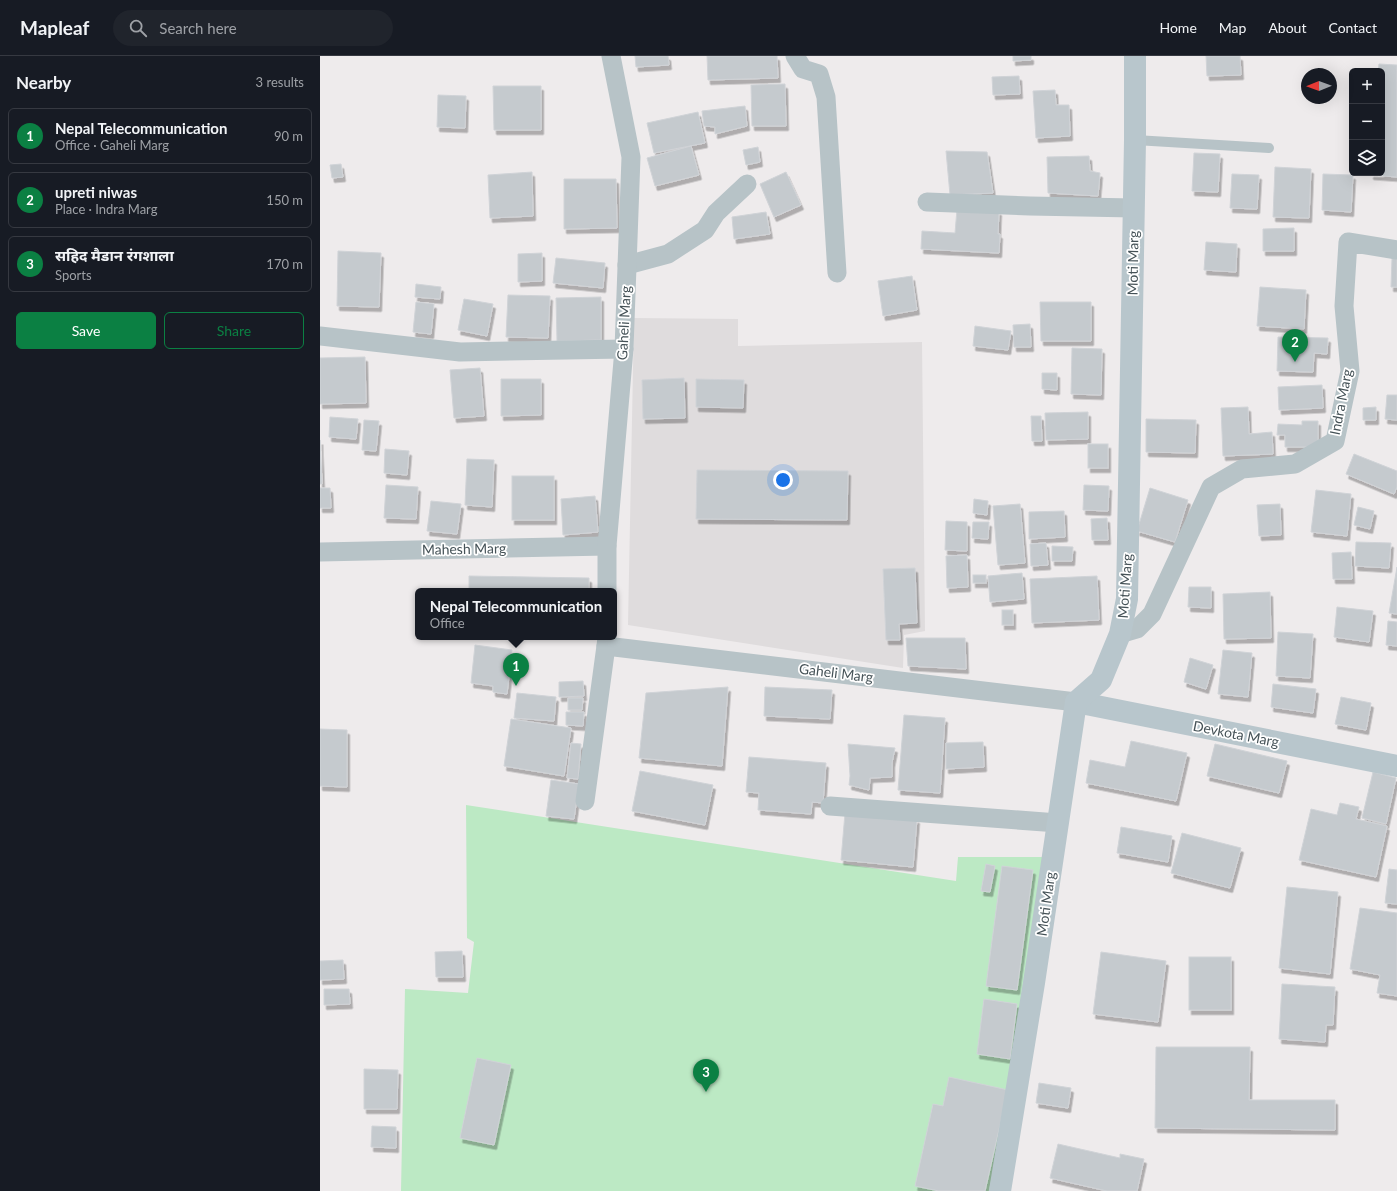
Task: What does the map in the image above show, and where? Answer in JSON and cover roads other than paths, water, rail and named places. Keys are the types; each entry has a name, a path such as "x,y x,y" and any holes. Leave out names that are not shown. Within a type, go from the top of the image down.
{"street":[{"name":"Gaheli Marg","path":"607,588 608,546 624,349 631,157 611,56"},
{"path":"796,56 803,69 819,74 826,97 837,273"},
{"name":"Moti Marg","path":"1000,1191 1034,984 1076,702 1101,680 1120,634 1127,599 1134,208 1135,56"},
{"path":"627,264 668,254 705,230 716,213 747,184"},
{"path":"927,202 1134,208"},
{"name":"Indra Marg","path":"1120,634 1137,629 1152,614 1199,516 1211,487 1242,468 1295,464 1335,441 1350,371 1344,306 1348,242 1397,250"},
{"path":"320,336 460,352 624,349"},
{"name":"Mahesh Marg","path":"320,552 608,546"},
{"name":"Gaheli Marg","path":"606,642 1076,702"},
{"path":"585,801 606,642"},
{"name":"Devkota Marg","path":"1076,702 1397,766"},
{"path":"830,806 1058,823"}],"lane":[{"path":"1135,140 1269,148"}],"place":[{"name":"upreti niwas","path":"1295,362"},
{"name":"Nepal Telecommunication","path":"516,686"},
{"name":"सहिद मैडान रंगशाला","path":"706,1092"}]}
